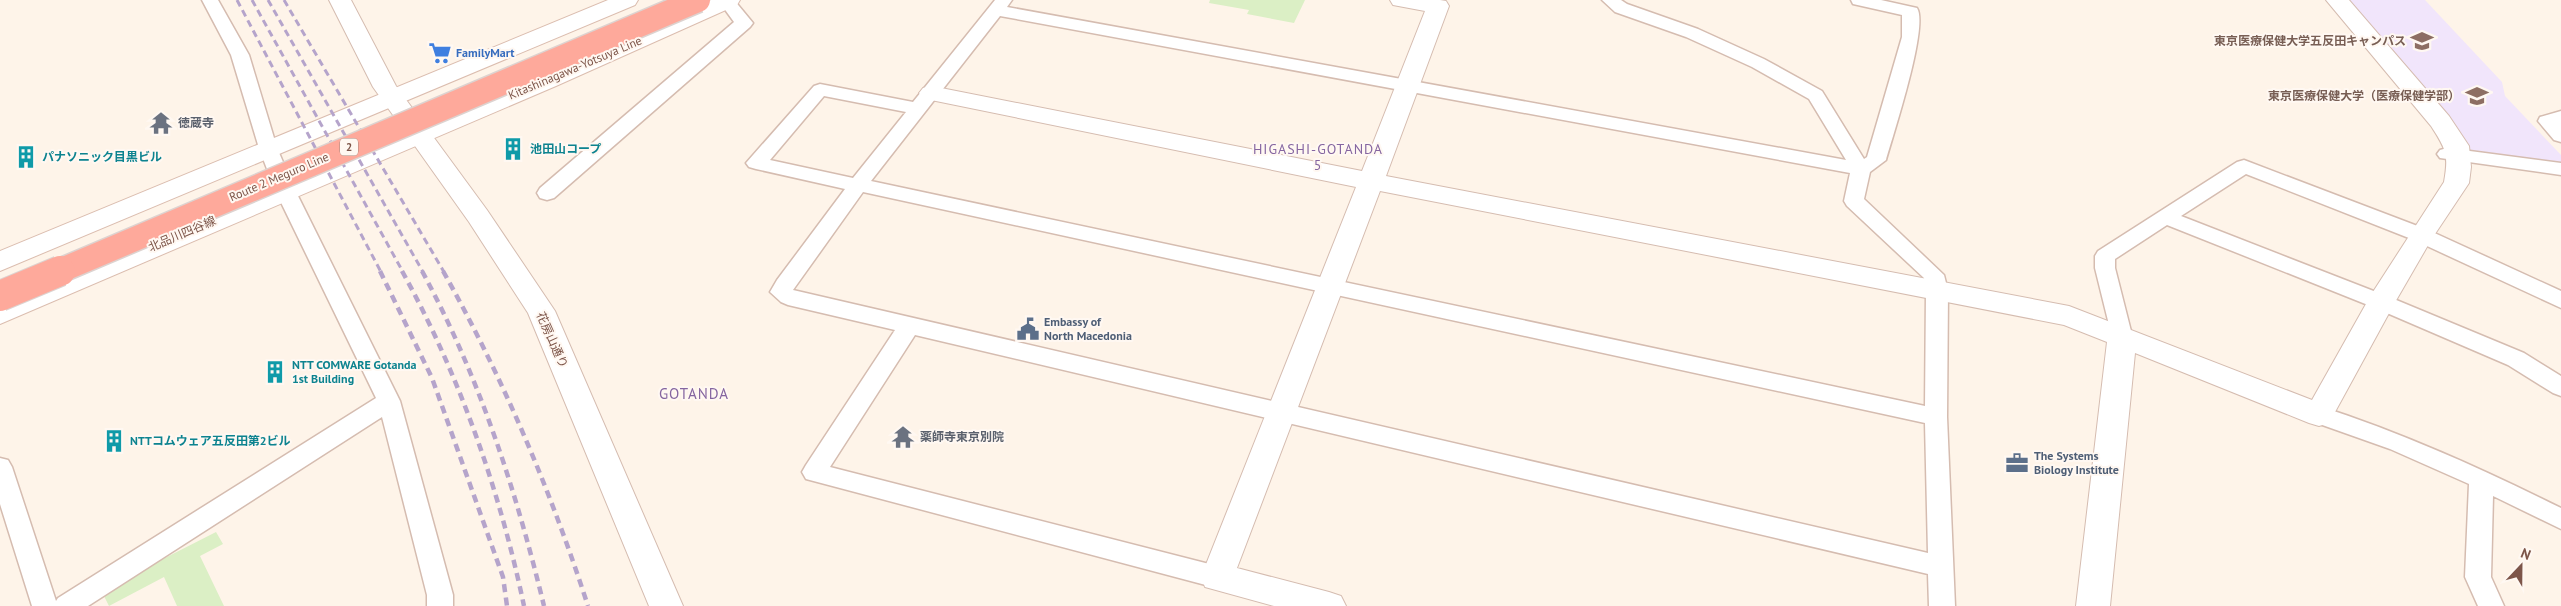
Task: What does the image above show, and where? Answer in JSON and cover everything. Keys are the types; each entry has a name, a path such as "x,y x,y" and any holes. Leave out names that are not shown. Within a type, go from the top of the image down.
{"highway":[{"name":"Route 2 Meguro Line","path":"0,279 664,0"},
{"name":"Route 2 Meguro Line","path":"0,296 698,0"}],"street":[{"path":"210,0 240,55 268,148 285,190 389,401 440,595 440,606"},
{"path":"0,262 268,148 627,0"},
{"path":"1217,577 1438,6 1401,0"},
{"path":"1610,0 1621,8 1692,34 1758,63 1816,94 1861,169 1854,201 1934,275 1936,291 1936,417 1942,606"},
{"path":"1859,0 1911,12 1911,37 1876,160 1861,169 1409,85 1000,5 858,185 784,285 781,292 788,297 909,326 1280,411 1942,567"},
{"path":"2338,0 2440,122 2457,146 2452,155"},
{"path":"547,193 744,23 728,1"},
{"name":"Kitashinagawa-Yotsuya Line","path":"419,134 728,1"},
{"name":"花房山通り","path":"345,2 385,87 395,97 478,216 541,311 666,606"},
{"path":"1936,417 756,163 820,90 925,101 1370,181 2069,316 2319,415 2398,443 2481,479 2561,519"},
{"path":"2561,117 2547,121 2561,136"},
{"name":"北品川四谷線","path":"0,314 419,134"},
{"path":"2452,155 2561,169"},
{"path":"2319,415 2381,302 2421,235 2456,183 2459,167 2452,155"},
{"path":"2093,606 2122,338 2105,268 2105,256 2244,166 2421,235 2561,300"},
{"path":"2165,217 2381,302 2516,359 2561,387"},
{"path":"909,326 814,472 1316,604"},
{"path":"67,606 389,401"},
{"path":"0,467 45,606"},
{"path":"2481,479 2478,577 2491,606"}],"shaded area":[{"name":"東京医療保健大学五反田キャンパス","path":"2345,0 2425,0 2502,82 2505,96 2561,155 2561,163 2467,154"}],"green space":[{"path":"1210,0 1305,0 1294,23 1247,14 1249,10 1209,3"},
{"path":"216,532 223,544 200,556 224,606 177,606 164,577 109,606 104,596 159,561"}],"railway":[{"path":"237,0 381,272"},
{"path":"252,0 403,272"},
{"path":"268,0 423,272"},
{"path":"284,0 444,272"},
{"path":"380,271 432,378 503,577 507,606"},
{"path":"402,271 442,351 475,434 503,520 524,606"},
{"path":"422,271 461,351 494,434 521,519 544,606"},
{"path":"443,271 486,352 524,435 558,519 588,606"}],"place":[{"name":"東京医療保健大学五反田キャンパス","path":"2422,41"},
{"name":"FamilyMart","path":"440,53"},
{"name":"東京医療保健大学（医療保健学部）","path":"2477,96"},
{"name":"徳蔵寺","path":"161,123"},
{"name":"池田山コープ","path":"513,149"},
{"name":"パナソニック目黒ビル","path":"26,157"},
{"name":"Embassy of North Macedonia","path":"1028,329"},
{"name":"NTT COMWARE Gotanda 1st Building","path":"275,372"},
{"name":"薬師寺東京別院","path":"903,437"},
{"name":"NTTコムウェア五反田第2ビル","path":"114,441"},
{"name":"The Systems Biology Institute","path":"2017,463"}],"district":[{"name":"HIGASHI-GOTANDA 5","path":"1318,158"},
{"name":"GOTANDA","path":"694,394"}]}
